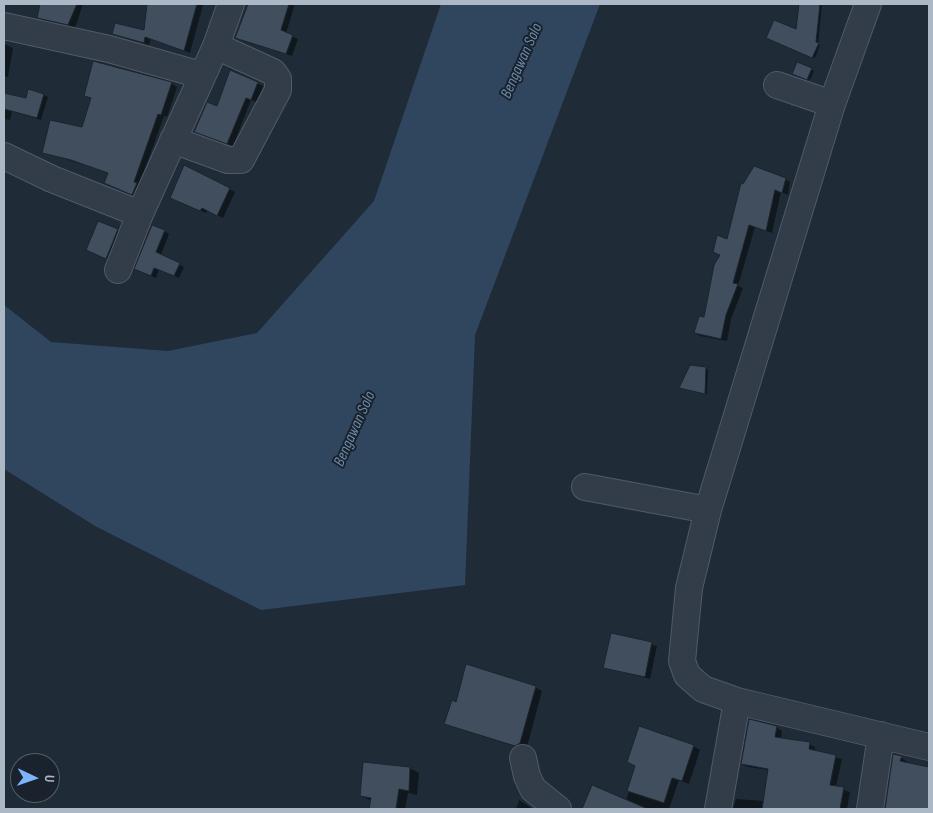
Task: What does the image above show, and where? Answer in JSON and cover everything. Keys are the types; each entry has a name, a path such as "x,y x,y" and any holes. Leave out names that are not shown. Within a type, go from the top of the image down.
{"street":[{"path":"118,270 140,214 216,46 231,4"},
{"path":"868,4 832,104 708,510 689,588 682,661 691,681 703,689 737,701 929,747"},
{"path":"4,26 109,49 201,76"},
{"path":"173,140 228,160 241,160 278,90 280,82 273,72 216,46"},
{"path":"778,85 832,104"},
{"path":"4,156 52,179 140,214"},
{"path":"585,487 708,510"},
{"path":"718,809 737,701"},
{"path":"870,809 881,735"},
{"path":"523,758 527,776 534,789 558,809"}],"water":[{"name":"Bengawan Solo","path":"441,4 600,4 475,335 465,585 261,610 95,526 4,469 4,305 51,342 168,351 257,333 374,201"}],"building":[{"path":"40,4 77,4 68,25 37,18"},
{"path":"147,4 197,4 184,51 145,37 144,43 112,34 115,23 144,30"},
{"path":"248,4 289,4 281,30 293,35 286,54 235,38"},
{"path":"799,4 820,4 816,42 819,43 812,58 766,38 774,20 796,29"},
{"path":"93,61 172,82 161,115 158,114 134,182 137,183 132,195 104,183 108,173 71,160 42,153 50,120 82,127 91,98 84,96"},
{"path":"797,62 812,68 807,80 792,74"},
{"path":"230,70 258,82 251,100 246,98 227,144 194,132 207,102 217,106"},
{"path":"28,89 44,94 37,118 4,109 4,93 26,98"},
{"path":"184,165 230,188 217,216 202,208 200,211 170,198"},
{"path":"754,166 786,178 782,193 775,190 766,231 749,225 733,283 738,284 726,315 721,339 694,333 699,316 704,317 714,265 720,255 713,252 717,235 727,239 741,183 743,184"},
{"path":"98,221 118,229 106,259 86,250"},
{"path":"152,225 165,230 156,252 180,263 174,276 154,268 151,276 134,269"},
{"path":"690,365 706,367 705,394 679,388"},
{"path":"611,633 652,642 645,677 603,668"},
{"path":"466,664 536,686 520,743 515,746 444,724 452,700 456,702"},
{"path":"749,719 777,726 775,737 810,742 809,749 836,755 830,785 844,787 840,809 762,809 768,769 741,764"},
{"path":"639,726 694,745 682,781 672,778 664,803 627,791 635,766 627,762"},
{"path":"893,754 902,756 900,761 929,767 929,809 885,809"},
{"path":"363,762 410,767 409,791 399,789 396,809 369,809 371,798 360,796"},
{"path":"592,785 648,809 582,809"}]}
